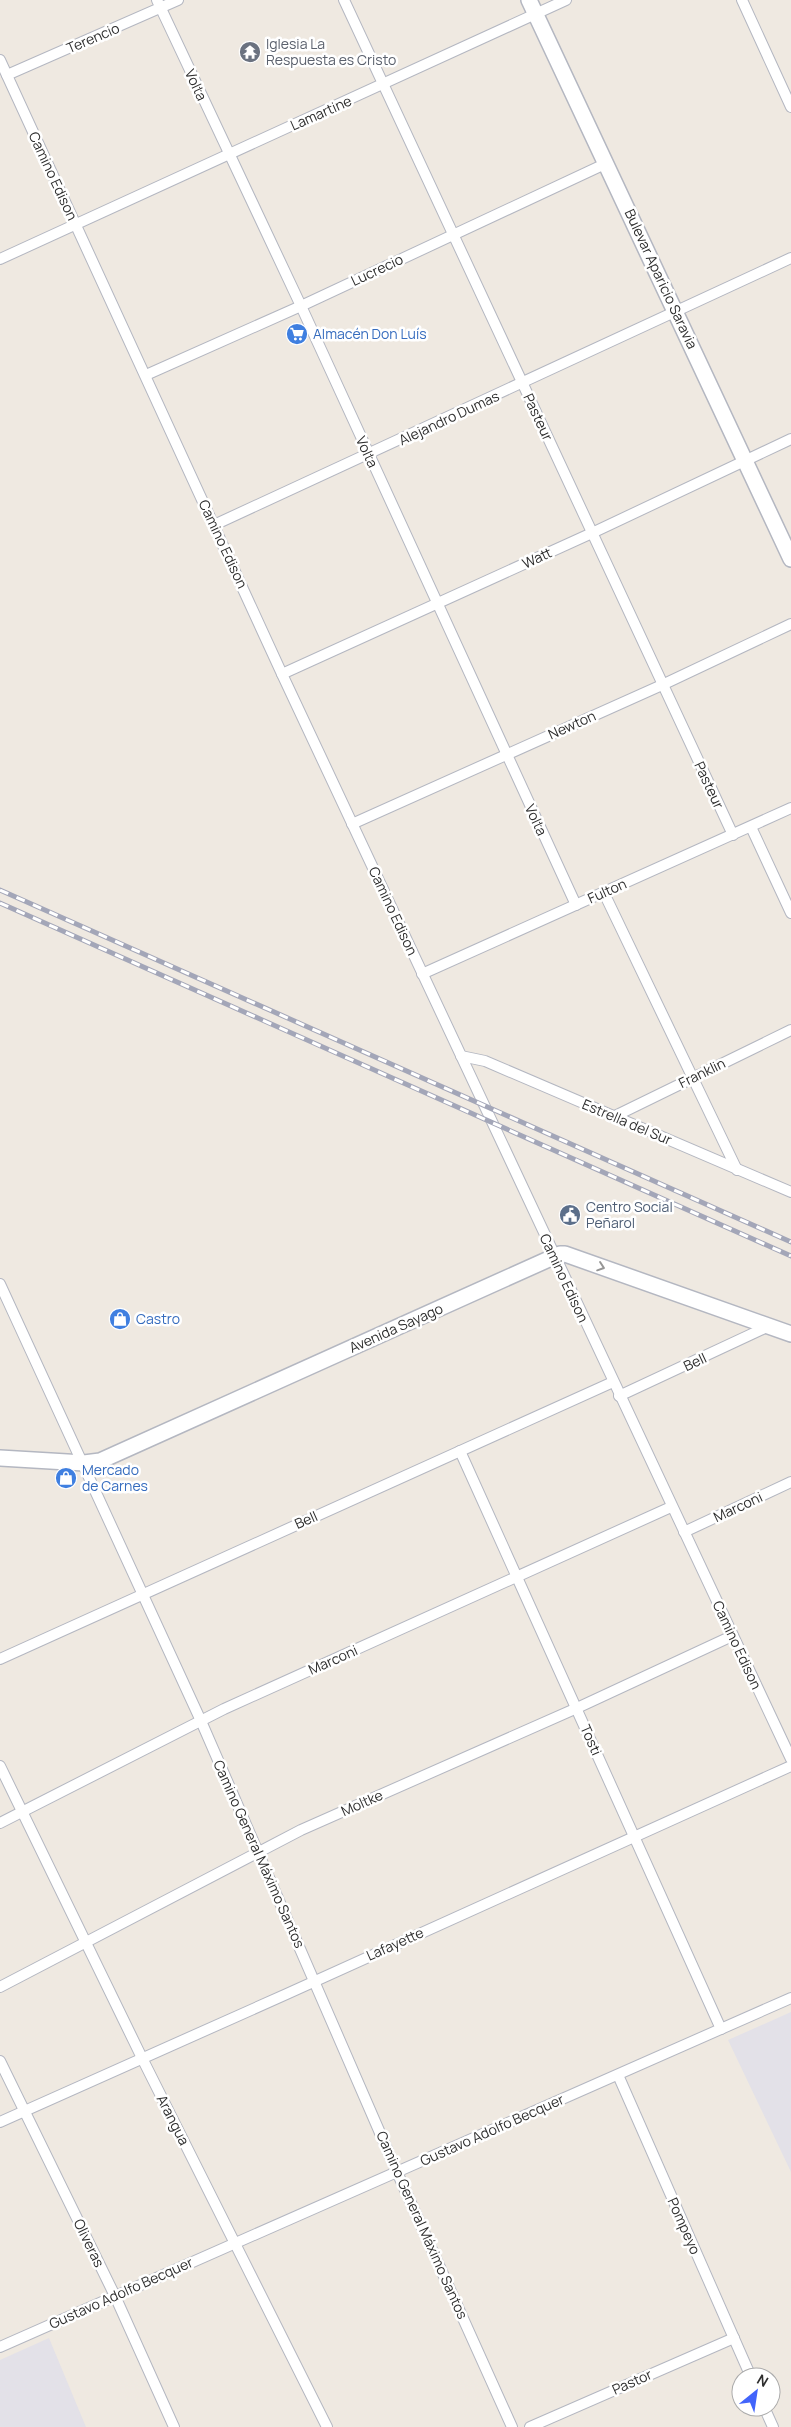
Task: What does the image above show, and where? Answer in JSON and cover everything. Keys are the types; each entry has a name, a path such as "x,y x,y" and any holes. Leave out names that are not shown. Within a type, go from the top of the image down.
{"street":[{"name":"Terencio","path":"7,75 158,4 178,0"},
{"name":"Pasteur","path":"344,0 732,835"},
{"name":"Lamartine","path":"0,259 383,85 532,7 566,0"},
{"path":"742,0 791,107"},
{"name":"Volta","path":"158,4 301,306 576,905"},
{"name":"Bulevar Aparicio Saravia","path":"532,7 677,311 791,559"},
{"name":"Camino Edison","path":"0,60 282,674 791,1760"},
{"name":"Lucrecio","path":"146,375 301,306 607,163"},
{"name":"Alejandro Dumas","path":"214,525 369,455 791,258"},
{"name":"Watt","path":"282,674 592,533 745,459 791,439"},
{"name":"Newton","path":"352,824 791,624"},
{"name":"Fulton","path":"422,974 791,808"},
{"path":"751,827 791,913"},
{"path":"604,893 737,1170"},
{"name":"Franklin","path":"614,1117 791,1030"},
{"name":"Estrella del Sur","path":"461,1056 485,1061 790,1191"},
{"path":"555,1256 566,1254 791,1334"},
{"name":"Avenida Sayago","path":"0,1458 84,1463 100,1461 555,1256"},
{"name":"Camino General Máximo Santos","path":"0,1284 84,1463 201,1721 397,2172 512,2427"},
{"name":"Bell","path":"620,1396 769,1326"},
{"name":"Bell","path":"0,1659 613,1382"},
{"name":"Tosti","path":"460,1451 721,2029"},
{"name":"Marconi","path":"684,1532 791,1482"},
{"name":"Marconi","path":"0,1823 201,1721 671,1507"},
{"name":"Moltke","path":"0,1986 301,1830 577,1708 732,1636"},
{"name":"Arangua","path":"0,1766 143,2060 327,2427"},
{"name":"Lafayette","path":"0,2122 143,2060 315,1980 635,1838 791,1766"},
{"name":"Gustavo Adolfo Becquer","path":"0,2347 791,1998"},
{"name":"Oliveras","path":"0,2061 115,2296 174,2427"},
{"name":"Pompeyo","path":"618,2075 747,2367"},
{"name":"Pastor","path":"530,2427 734,2338"}],"shaded area":[{"path":"791,2012 791,2172 728,2040"},
{"path":"49,2338 86,2427 0,2427 0,2360"}],"railway":[{"path":"0,890 791,1242"},
{"path":"0,903 791,1256"}],"place":[{"name":"Iglesia La Respuesta es Cristo","path":"250,52"},
{"name":"Almacén Don Luís","path":"297,334"},
{"name":"Centro Social Peñarol","path":"570,1215"},
{"name":"Castro","path":"120,1319"},
{"name":"Mercado de Carnes","path":"66,1478"}]}
